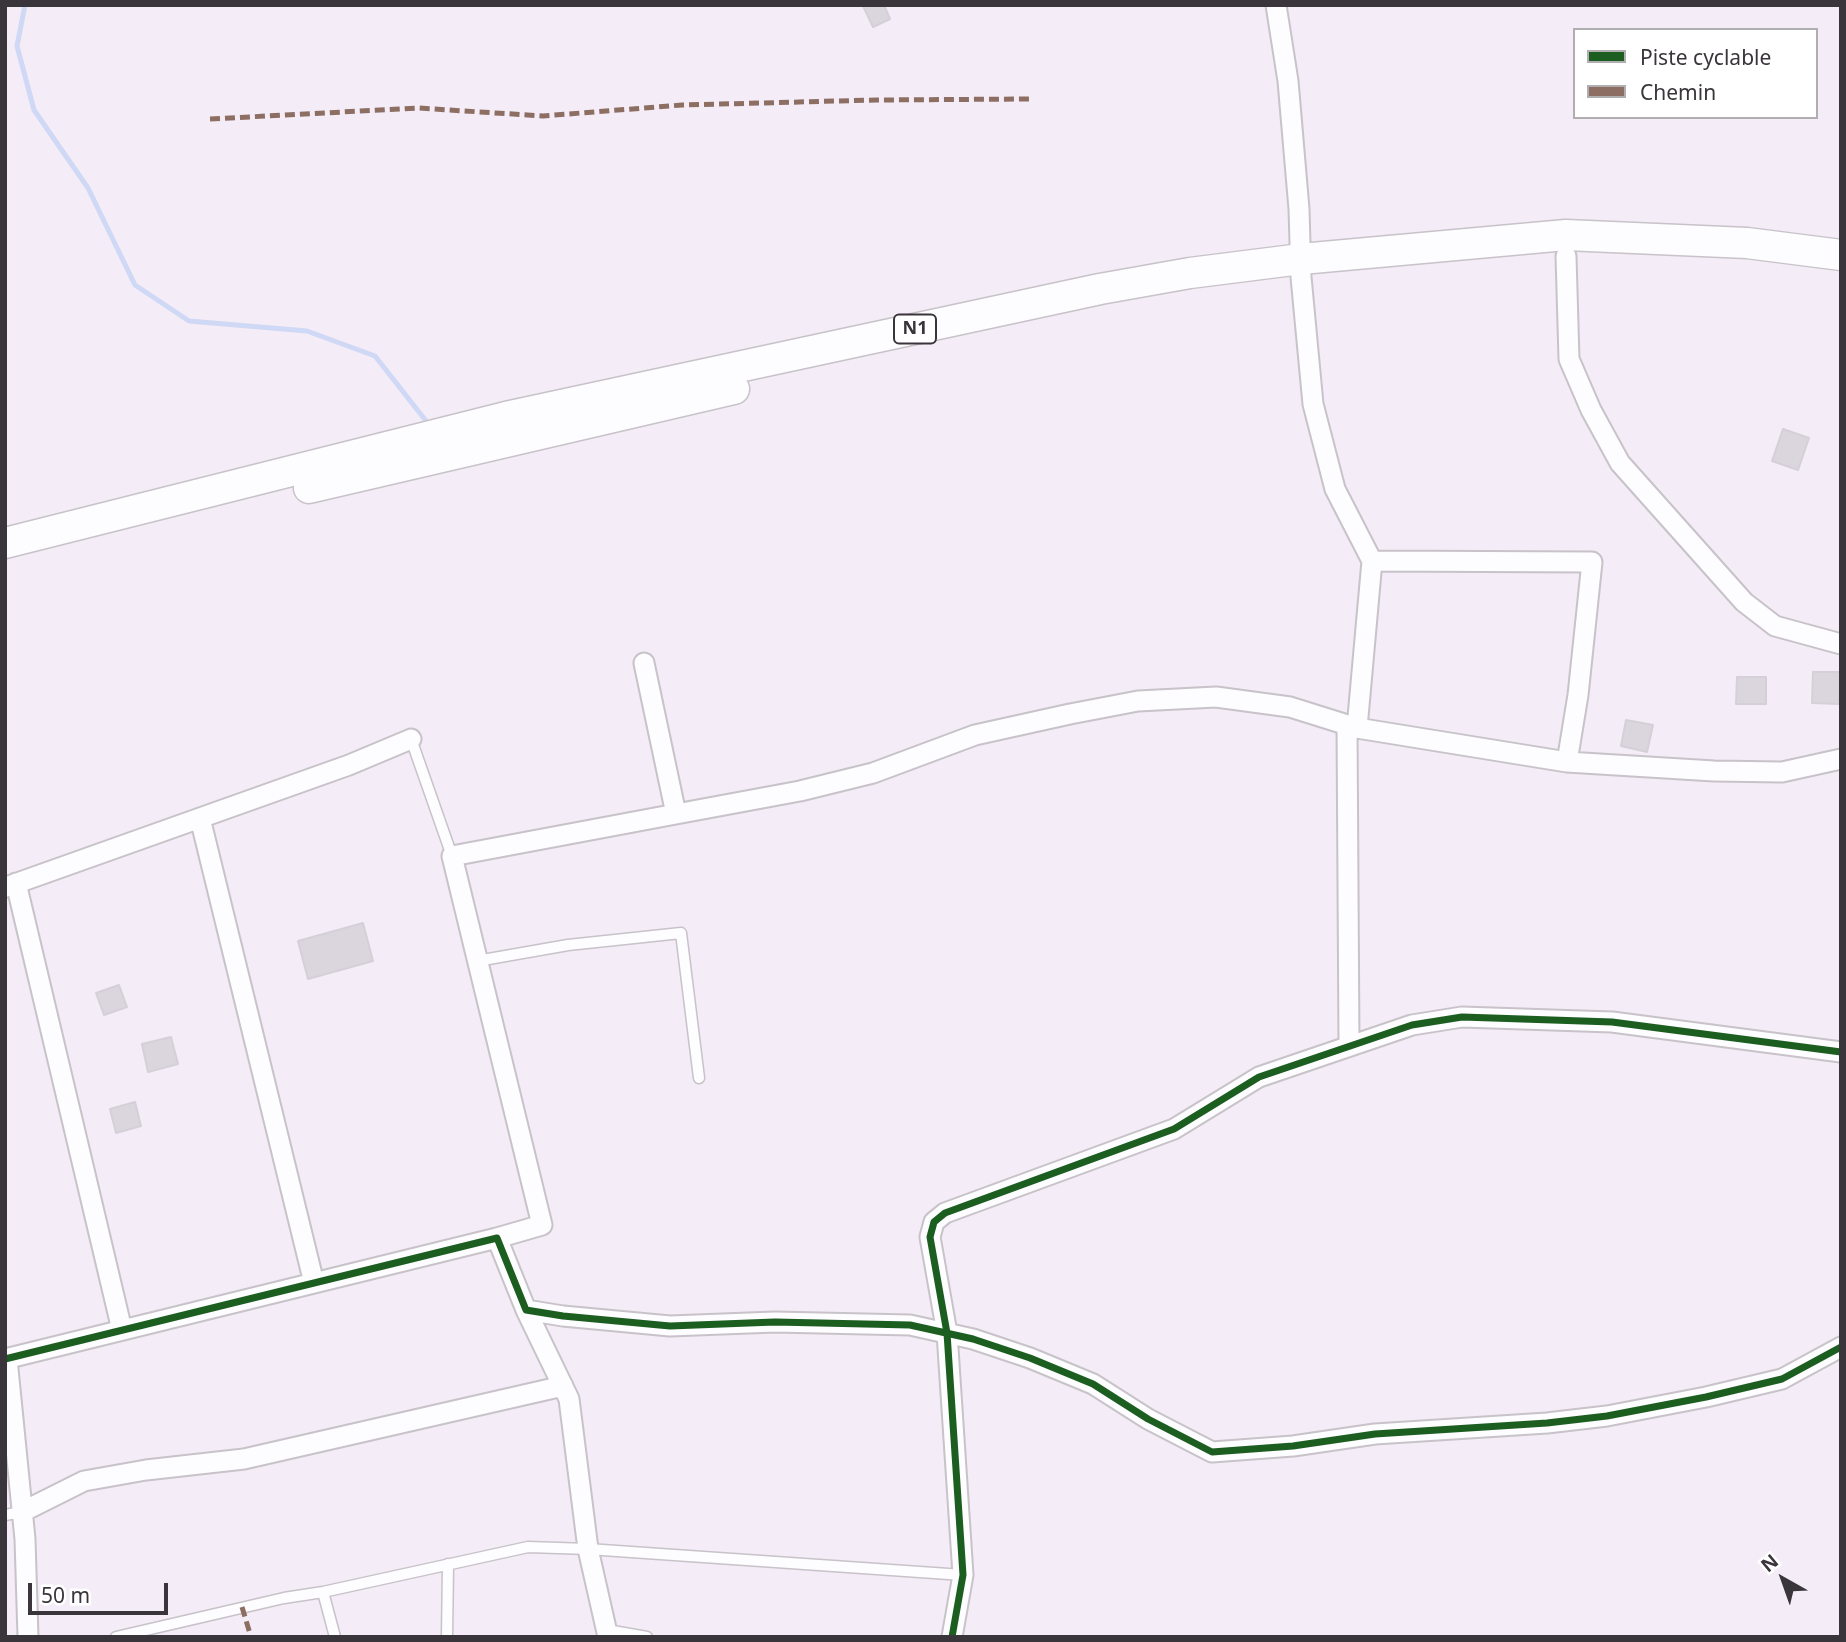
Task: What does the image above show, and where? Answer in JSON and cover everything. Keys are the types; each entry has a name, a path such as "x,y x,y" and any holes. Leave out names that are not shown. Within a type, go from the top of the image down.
{"main road":[{"name":"N1","path":"5,543 1103,303 1301,268 1566,235 1748,243 1841,255"},
{"name":"N1","path":"1301,268 1566,256 1745,262 1841,270"},
{"name":"N1","path":"5,558 255,490"}],"street":[{"path":"1276,5 1288,81 1313,404 1335,489 1372,561 1352,726 1349,1045"},
{"path":"1566,256 1569,359 1591,410 1620,463 1744,602 1775,626 1841,644"},
{"path":"1372,561 1592,562 1578,695 1567,762"},
{"path":"644,663 677,814"},
{"path":"28,1637 14,1513 6,1359 542,1225 452,856 800,791 873,773 975,735 1138,701 1216,696 1290,707 1352,726 1567,762 1714,771 1782,772 1841,759"},
{"path":"122,1330 11,885 349,765 411,739"},
{"path":"200,818 314,1283"},
{"path":"952,1637 963,1575 947,1333 930,1237 934,1222 945,1213 1174,1129 1258,1077 1412,1025 1462,1017 1612,1022 1841,1052"},
{"path":"497,1238 526,1310 569,1399 588,1549 608,1633"},
{"path":"526,1310 670,1326 775,1322 909,1325 947,1333 1030,1358 1093,1384 1148,1419 1212,1452 1293,1446 1375,1434 1547,1423 1607,1416 1782,1379 1841,1347"},
{"path":"14,1513 84,1481 146,1470 244,1459 563,1386"}],"lane":[{"path":"411,739 452,856"},
{"path":"476,961 568,945 681,933 699,1078"},
{"path":"116,1637 284,1598 323,1592 528,1547 963,1575"},
{"path":"447,1637 448,1564"},
{"path":"323,1592 335,1637"},
{"path":"608,1633 647,1637"}],"building":[{"path":"884,5 890,19 873,27 863,6"},
{"path":"1783,429 1809,438 1798,470 1772,461"},
{"path":"1813,672 1840,672 1839,704 1812,703"},
{"path":"1737,677 1766,677 1766,704 1736,704"},
{"path":"1626,720 1653,725 1647,752 1621,746"},
{"path":"363,923 373,961 308,979 298,941"},
{"path":"119,985 127,1007 104,1015 96,993"},
{"path":"171,1037 178,1064 148,1072 142,1044"},
{"path":"135,1102 141,1126 116,1133 110,1109"}],"waterway":[{"path":"25,5 17,46 34,110 88,188 135,285 189,321 307,331 375,356 430,426"}],"marked path":[{"path":"210,119 418,108 543,116 682,105 1032,99"},
{"path":"242,1607 251,1637"}],"cycle path":[{"path":"952,1637 963,1575 947,1333 930,1237 934,1222 945,1213 1174,1129 1259,1077 1412,1025 1462,1017 1612,1022 1841,1052"},
{"path":"5,1359 497,1238 526,1310 670,1326 775,1322 910,1325 973,1339 1030,1358 1093,1384 1148,1419 1212,1452 1293,1446 1375,1434 1547,1423 1607,1416 1782,1379 1841,1347"}]}
